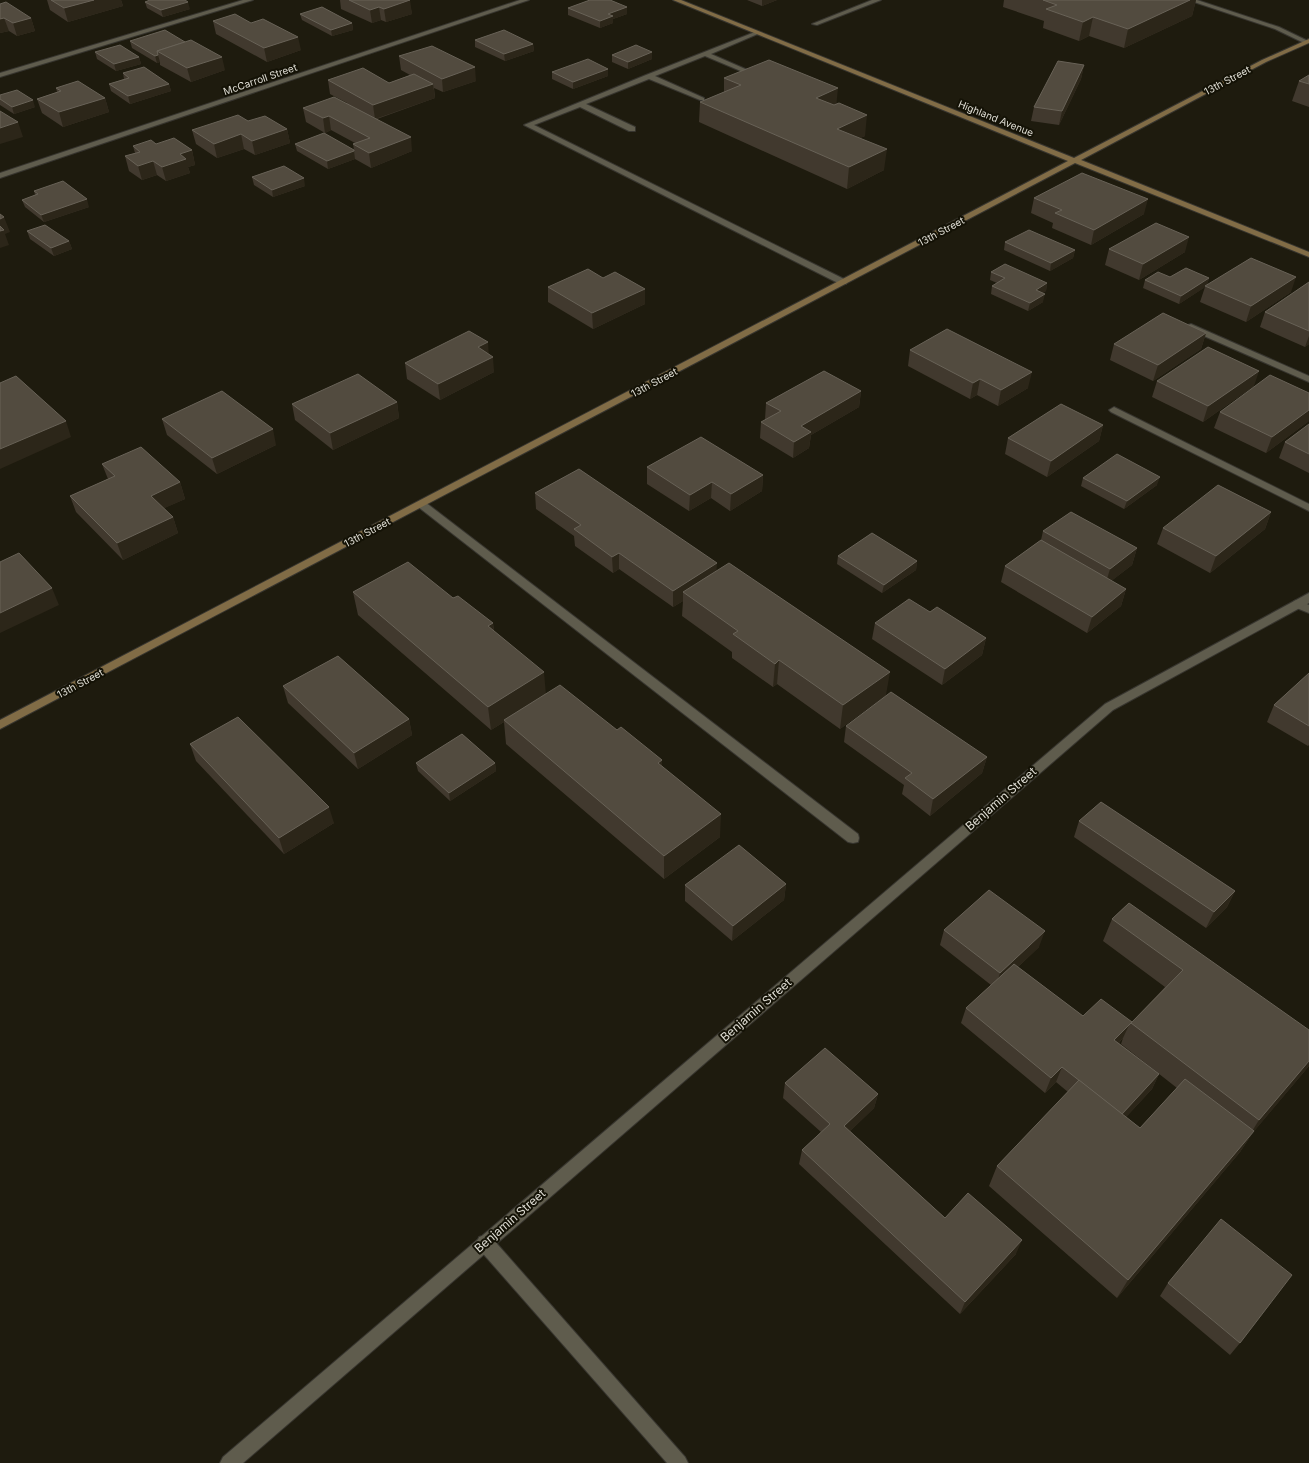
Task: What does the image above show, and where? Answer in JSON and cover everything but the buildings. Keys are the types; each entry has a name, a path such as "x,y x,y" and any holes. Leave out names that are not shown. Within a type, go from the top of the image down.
{"main road":[{"name":"Highland Avenue","path":"676,0 1309,255"},
{"name":"13th Street","path":"0,725 1264,61 1307,42"}],"street":[{"path":"0,75 250,0"},
{"name":"McCarroll Street","path":"0,176 526,0"},
{"path":"815,24 878,0"},
{"path":"1191,0 1277,28 1307,42"},
{"path":"757,33 528,125 843,282"},
{"path":"704,54 757,76"},
{"path":"648,76 702,99"},
{"path":"580,104 632,129"},
{"path":"1185,324 1309,379"},
{"path":"1114,410 1309,508"},
{"path":"421,504 852,838"},
{"name":"Benjamin Street","path":"229,1463 1109,707 1305,603"},
{"path":"485,1243 679,1463"}]}
